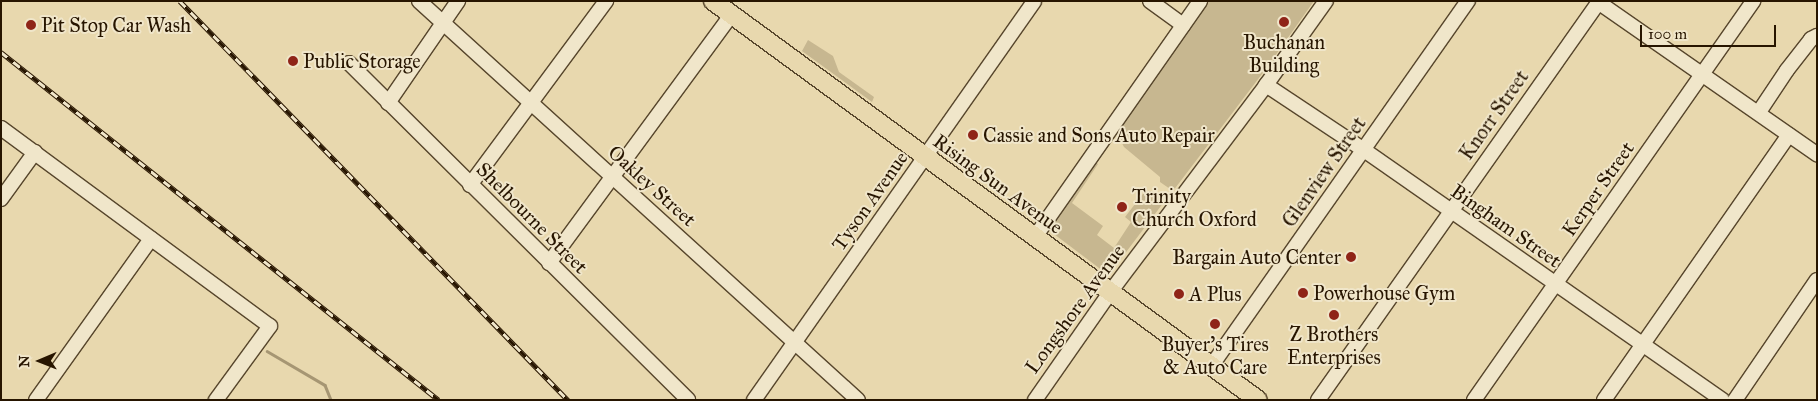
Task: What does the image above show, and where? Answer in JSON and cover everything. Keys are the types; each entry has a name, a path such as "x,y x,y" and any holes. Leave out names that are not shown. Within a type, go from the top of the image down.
{"main road":[{"name":"Rising Sun Avenue","path":"713,1 1258,400"}],"street":[{"name":"Oakley Street","path":"419,1 858,400"},
{"path":"388,103 458,1"},
{"path":"470,185 606,1"},
{"name":"Tyson Avenue","path":"754,400 1034,1"},
{"path":"1150,1 1184,25"},
{"path":"1035,238 1200,1"},
{"name":"Longshore Avenue","path":"1034,400 1111,291 1266,85 1326,1"},
{"name":"Glenview Street","path":"1212,365 1468,1"},
{"name":"Kerper Street","path":"1474,400 1753,1"},
{"path":"1599,2 1817,154"},
{"name":"Knorr Street","path":"1318,400 1599,2"},
{"path":"549,263 731,15"},
{"path":"1759,112 1787,70 1811,39 1817,36"},
{"name":"Shelbourne Street","path":"349,63 688,400"},
{"name":"Bingham Street","path":"1266,85 1364,150 1722,400"},
{"path":"1,128 270,326 216,400"},
{"path":"1604,400 1789,135"},
{"path":"1,199 35,152"},
{"path":"36,400 151,239"},
{"path":"1735,400 1817,280"}],"shaded area":[{"path":"1205,1 1314,1 1265,70 1173,191 1160,182 1160,177 1124,147 1117,134 1117,128"},
{"path":"808,40 833,56 839,72 874,97 872,102 802,51"},
{"path":"1093,160 1098,164 1072,203 1103,226 1097,235 1114,248 1131,222 1125,217 1146,191 1153,191 1167,198 1111,272 1107,274 1046,228"}],"waterway":[{"path":"267,351 325,385 331,400"}],"railway":[{"path":"180,1 568,400"},
{"path":"1,52 439,400"}],"place":[{"name":"Buchanan Building","path":"1284,22"},
{"name":"Pit Stop Car Wash","path":"31,25"},
{"name":"Public Storage","path":"293,61"},
{"name":"Cassie and Sons Auto Repair","path":"973,135"},
{"name":"Trinity Church Oxford","path":"1122,207"},
{"name":"Bargain Auto Center","path":"1351,257"},
{"name":"Powerhouse Gym","path":"1303,293"},
{"name":"A Plus","path":"1179,294"},
{"name":"Z Brothers Enterprises","path":"1334,315"},
{"name":"Buyer's Tires & Auto Care","path":"1215,324"}]}
